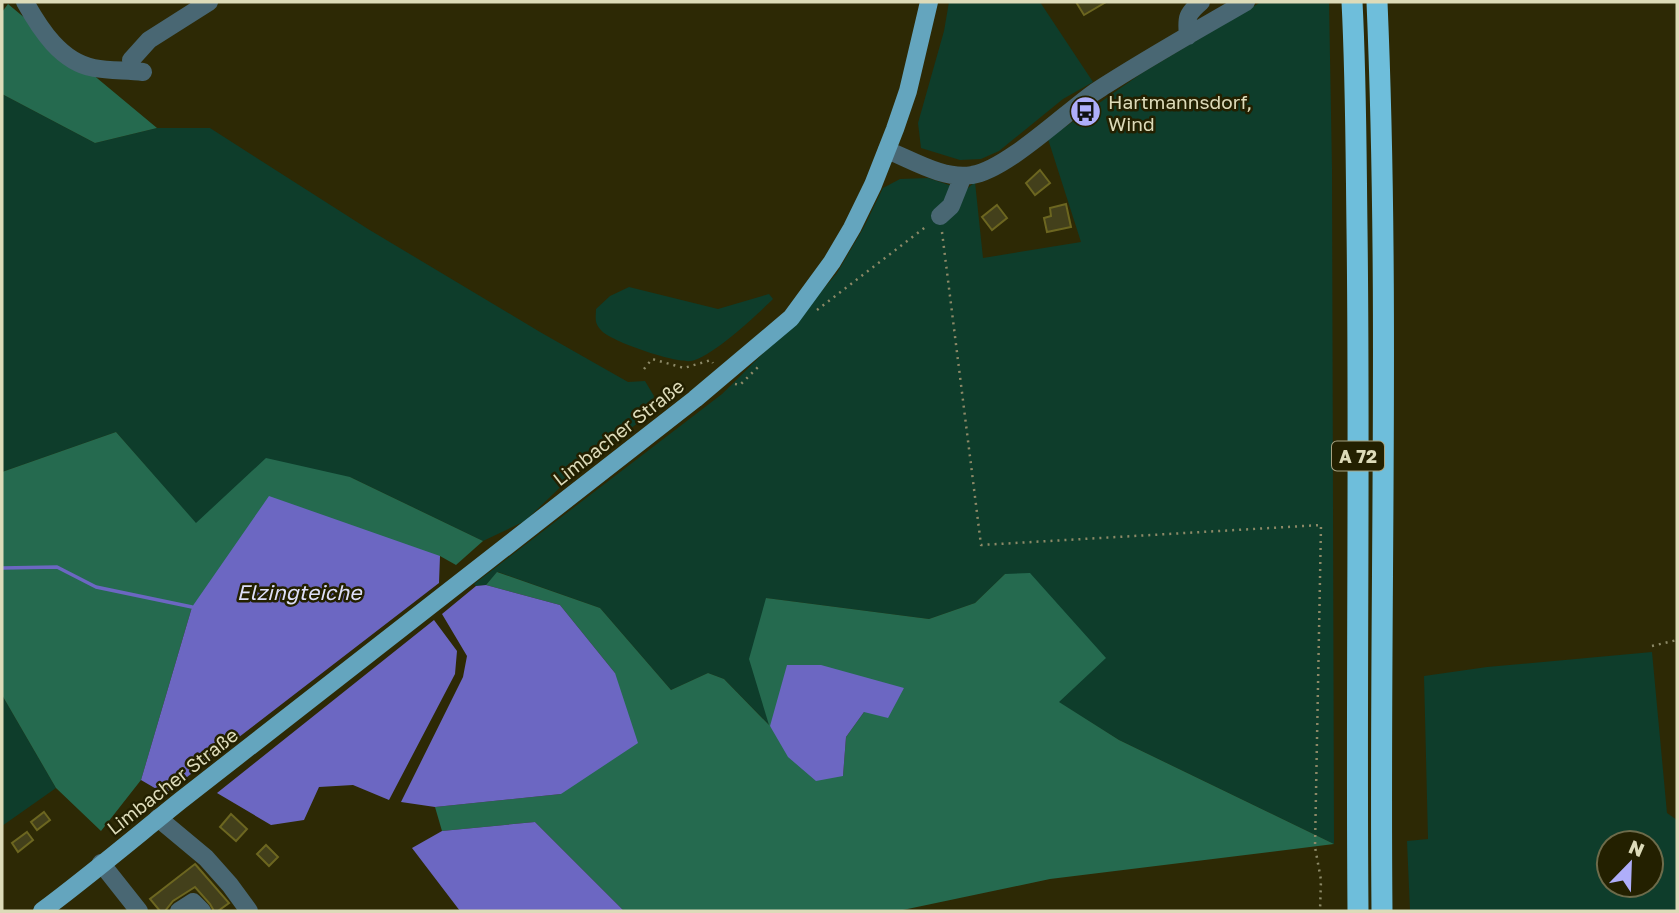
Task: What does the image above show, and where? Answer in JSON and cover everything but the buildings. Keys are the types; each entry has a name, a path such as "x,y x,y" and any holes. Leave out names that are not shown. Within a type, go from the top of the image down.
{"highway":[{"name":"A 72","path":"1352,2 1359,353 1356,768 1358,911"},
{"name":"A 72","path":"1377,2 1383,358 1382,911"}],"main road":[{"name":"Limbacher Straße","path":"42,911 476,571 791,318 832,262 873,185 908,91 929,2"}],"street":[{"path":"25,2 62,54 91,68 137,66 149,40 209,2"},
{"path":"1188,36 1186,21 1201,2"},
{"path":"887,150 922,166 956,175 984,172 1012,156 1097,91 1246,2"},
{"path":"940,216 951,206 963,176"},
{"path":"158,818 206,858 249,911"},
{"path":"101,863 139,911"},
{"path":"179,911 193,902 202,911"}],"path":[{"path":"809,317 940,216"},
{"path":"940,216 981,545 1321,525 1315,847 1321,880 1320,911"},
{"path":"644,369 652,359 684,368 711,360 733,383 740,385 758,367"},
{"path":"1652,646 1677,640"}],"green space":[{"path":"949,2 1040,2 1093,82 1063,99 999,151 981,159 960,160 921,148 918,123 944,31"},
{"path":"1261,2 1329,2 1334,844 1119,740 1058,702 1005,574 975,603 929,619 766,598 770,726 724,679 708,673 671,690 600,608 498,572 486,585 474,584 722,394 796,321 837,273 883,188 900,179 928,178 952,186 962,193 975,182 983,258 1081,242 1048,139 1142,73"},
{"path":"8,4 157,128 95,143 2,94 2,12"},
{"path":"2,94 95,143 157,128 210,128 368,229 540,332 628,382 645,381 654,396 650,413 572,476 525,521 483,541 350,477 196,524 116,432 2,472"},
{"path":"629,287 718,309 769,294 773,299 710,352 691,361 683,361 628,345 606,334 598,326 596,309 610,296"},
{"path":"116,432 196,523 266,458 350,477 483,541 456,565 440,556 192,607 141,780 101,831 56,788 2,695 2,472"},
{"path":"497,572 600,608 671,690 708,673 724,679 769,725 749,659 766,598 929,619 975,603 1005,574 1030,573 1106,658 1059,702 1119,740 1334,844 1050,879 898,911 624,911 535,822 442,831 435,807 561,794 615,673 560,605 486,585","holes":["904,688 864,712 846,737 843,776 770,726"]},
{"path":"1652,652 1667,813 1677,820 1677,911 1410,911 1407,841 1428,839 1424,676 1487,667"},
{"path":"2,695 56,788 2,826"}],"water":[{"name":"Elzingteiche","path":"269,496 440,556 439,583 165,794 141,780 192,607"},
{"path":"486,585 560,605 615,673 638,743 561,794 435,807 401,802 463,677 467,656 442,614 476,586"},
{"path":"434,620 457,651 455,674 389,800 353,785 319,787 304,820 271,825 217,793"},
{"path":"787,665 821,665 904,688 888,718 864,712 846,737 843,776 816,781 788,757 770,726"},
{"path":"535,822 624,911 460,911 412,848 442,831"}],"waterway":[{"path":"2,568 57,567 96,587 192,607"}],"place":[{"name":"Hartmannsdorf, Wind","path":"1085,112"}]}
